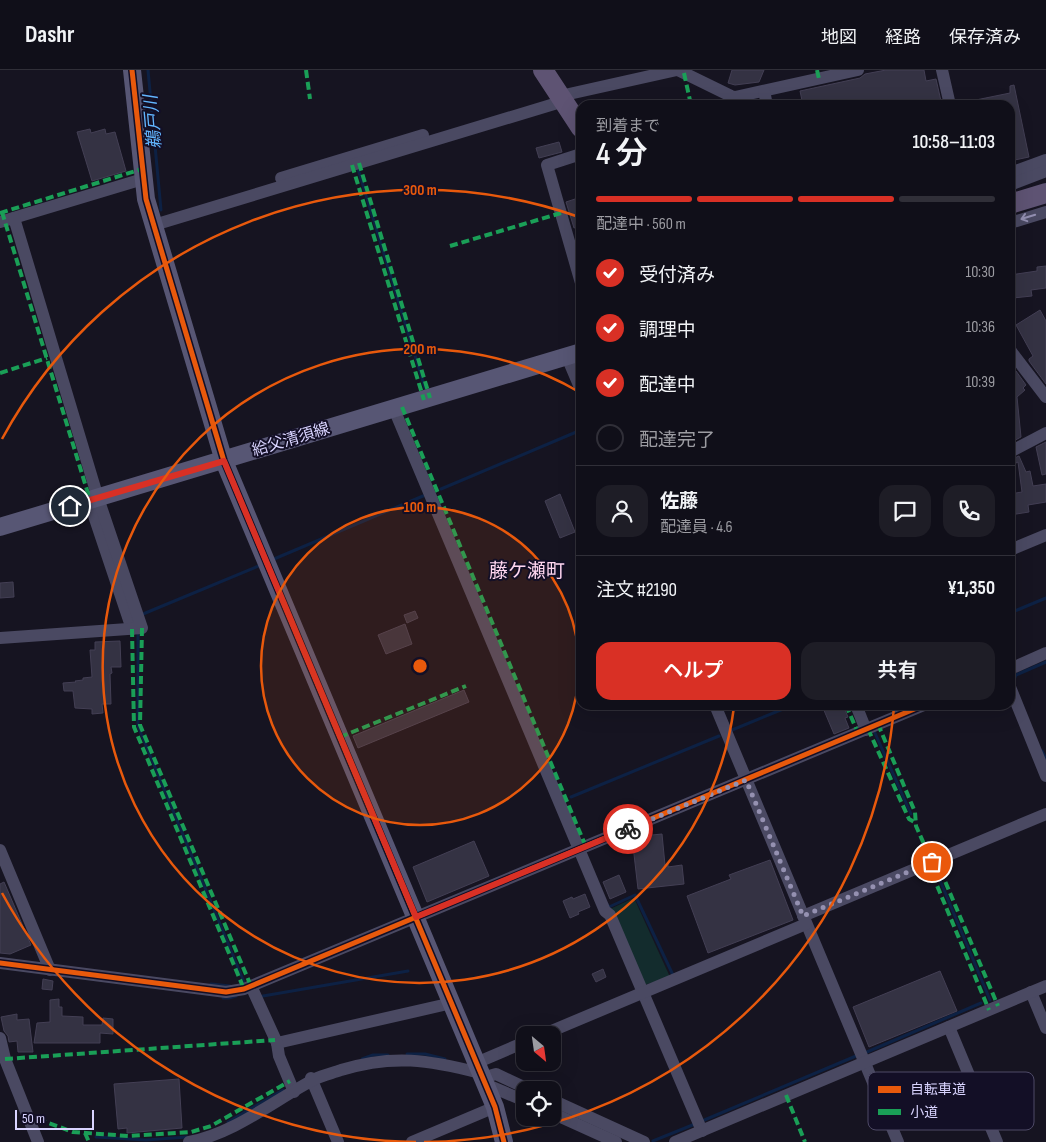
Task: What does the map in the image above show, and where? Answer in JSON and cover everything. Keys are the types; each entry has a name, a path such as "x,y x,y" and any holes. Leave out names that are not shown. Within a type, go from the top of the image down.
{"main road":[{"path":"543,70 576,120"},
{"path":"1015,202 1046,193"}],"street":[{"path":"132,70 146,199 224,461 495,1107 504,1142"},
{"path":"153,221 561,97 677,70 735,97 858,70"},
{"path":"942,70 949,100"},
{"path":"764,91 766,100"},
{"path":"576,156 547,165 576,266"},
{"path":"1015,171 1046,160"},
{"path":"1015,182 1046,171"},
{"path":"0,222 143,179"},
{"path":"1015,221 1046,212"},
{"path":"0,638 142,628 93,500 14,218"},
{"name":"給父清須線","path":"0,528 574,354"},
{"path":"1015,357 1046,397"},
{"path":"394,409 605,911 610,915 702,1130"},
{"path":"1015,449 1046,433"},
{"path":"1015,548 1046,535"},
{"path":"1015,667 1046,653"},
{"path":"1015,699 1046,776"},
{"path":"717,710 868,1072"},
{"path":"858,710 866,730"},
{"path":"0,963 226,992 251,986 912,710"},
{"path":"561,1027 1046,814"},
{"path":"0,850 50,970"},
{"path":"251,986 277,1043 279,1056 294,1092"},
{"path":"674,1142 1046,986"},
{"path":"1031,992 1046,1028"},
{"path":"277,1043 452,1003"},
{"path":"949,1027 968,1072"},
{"path":"0,1038 2,1059 38,1142"},
{"path":"481,1074 516,1049"},
{"path":"189,1142 214,1135 261,1111 294,1092 311,1079 372,1062 414,1060 440,1063 481,1074 496,1074 516,1083"},
{"path":"481,1074 516,1095"},
{"path":"311,1079 338,1142"},
{"path":"561,1104 644,1142"},
{"path":"412,1142 495,1107"},
{"path":"561,1117 616,1142"},
{"path":"893,1130 898,1142"},
{"path":"992,1130 997,1142"}],"green space":[{"path":"634,898 670,977 644,985 610,909"}],"building":[{"path":"732,70 764,70 759,82 735,85 728,83"},
{"path":"886,70 924,70 926,81 936,79 941,100 802,100 800,91 860,78 865,74"},
{"path":"1014,85 1029,157 1015,160 1015,100 976,100 1010,93 1010,86"},
{"path":"90,129 91,133 105,129 106,134 115,132 126,171 92,181 77,132"},
{"path":"559,142 562,152 539,158 536,148"},
{"path":"576,199 576,227 574,228 566,202"},
{"path":"1046,266 1046,288 1031,290 1032,296 1015,298 1015,274 1037,271 1037,267"},
{"path":"1040,310 1046,321 1046,384 1029,361 1033,356 1016,325"},
{"path":"1015,372 1026,385 1023,388 1025,390 1017,397 1021,437 1015,440"},
{"path":"1046,442 1046,474 1042,475 1036,447"},
{"path":"1019,456 1026,472 1030,471 1033,486 1046,484 1046,502 1028,505 1029,512 1015,514 1015,493 1022,492 1018,462 1015,464 1015,458"},
{"path":"560,494 575,532 560,538 545,501"},
{"path":"13,582 14,597 0,598 0,583"},
{"path":"415,611 418,618 407,623 404,615"},
{"path":"405,624 412,644 386,654 378,635"},
{"path":"120,641 121,667 111,667 112,673 110,674 111,704 102,704 103,713 92,714 92,709 75,708 73,691 64,691 63,683 76,682 83,680 83,678 92,677 90,650 95,650 95,642"},
{"path":"464,690 469,702 358,748 353,736"},
{"path":"824,710 845,710 848,717 845,718 849,728 834,734"},
{"path":"662,834 665,865 668,864 668,867 682,865 684,884 638,889 632,837"},
{"path":"474,841 489,876 427,902 413,867"},
{"path":"770,860 793,920 708,953 687,896 731,879 729,875"},
{"path":"619,875 626,892 610,899 603,882"},
{"path":"4,882 31,945 10,954 0,953 0,884"},
{"path":"585,894 590,907 570,918 563,901"},
{"path":"603,969 606,977 596,982 592,974"},
{"path":"940,971 957,1011 869,1047 853,1007"},
{"path":"43,979 53,981 52,990 42,989"},
{"path":"59,999 59,1007 62,1007 62,1016 83,1017 83,1025 102,1025 103,1018 113,1019 113,1034 100,1033 100,1043 34,1043 37,1023 50,1022 50,1000"},
{"path":"17,1014 17,1020 29,1019 33,1052 18,1052 17,1041 9,1042 8,1036 4,1031 1,1017"},
{"path":"179,1079 182,1128 127,1133 127,1128 118,1129 114,1084"}],"waterway":[{"name":"鵜戸川","path":"148,70 161,210"},
{"path":"358,169 425,388"},
{"path":"441,489 576,432"},
{"path":"274,559 423,496"},
{"path":"143,614 261,565"},
{"path":"1015,611 1046,598"},
{"path":"138,635 138,726 244,982"},
{"path":"1015,677 1016,675 1046,662"},
{"path":"732,730 781,710"},
{"path":"875,733 911,814"},
{"path":"571,797 719,736"},
{"path":"1042,751 1046,759"},
{"path":"934,866 990,1000"},
{"path":"607,904 609,907 635,895 673,975"},
{"path":"263,996 408,971"},
{"path":"211,984 230,986"},
{"path":"223,998 236,996"},
{"path":"867,1052 981,1003"},
{"path":"407,1054 425,1054 445,1059"},
{"path":"362,1059 373,1055 388,1055"},
{"path":"702,1121 856,1056"},
{"path":"228,1122 283,1090"},
{"path":"653,1141 695,1124"},
{"path":"96,1137 146,1140 187,1137"}],"marked path":[{"path":"306,70 310,99"},
{"path":"817,70 819,79"},
{"path":"684,73 690,100"},
{"path":"359,163 430,398"},
{"path":"352,165 424,400"},
{"path":"0,213 142,169"},
{"path":"2,212 90,500"},
{"path":"450,246 561,213"},
{"path":"0,373 47,358"},
{"path":"402,407 586,847"},
{"path":"142,628 140,725 251,986"},
{"path":"132,629 134,727 244,989"},
{"path":"340,737 466,686"},
{"path":"848,710 858,733"},
{"path":"878,724 915,812 916,826 932,862"},
{"path":"868,729 909,819 916,823"},
{"path":"936,860 998,1006"},
{"path":"928,864 989,1010"},
{"path":"5,1059 275,1040"},
{"path":"27,1115 73,1132 128,1136 191,1132 211,1126 290,1081"},
{"path":"786,1095 805,1142"},
{"path":"85,1133 89,1142"}],"cycle path":[{"path":"132,70 146,199 224,461 495,1107 504,1142"},
{"path":"0,963 226,992 244,989 912,710"}],"way so far":[{"path":"628,829 746,780 803,916 932,862"}],"district":[{"name":"藤ケ瀬町","path":"527,571"}],"route":[{"path":"70,506 224,461 416,917 628,829"}]}
